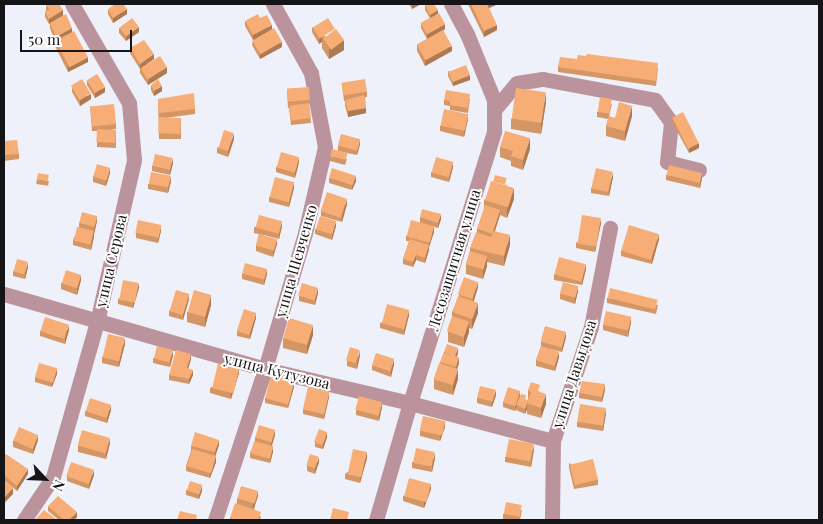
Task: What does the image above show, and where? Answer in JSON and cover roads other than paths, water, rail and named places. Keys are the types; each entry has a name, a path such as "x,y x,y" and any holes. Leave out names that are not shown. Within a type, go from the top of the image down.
{"street":[{"name":"улица Серова","path":"24,520 54,477 97,322 134,160 129,103 72,4"},
{"name":"улица Шевченко","path":"215,520 265,369 306,233 325,147 311,73 273,4"},
{"name":"Лесозащитная улица","path":"376,520 494,131 494,100 467,34 450,4"},
{"path":"494,110 517,83 543,79 655,100 671,122 667,162 699,170"},
{"name":"улица Давыдова","path":"552,520 553,441 591,327 610,228"},
{"name":"улица Кутузова","path":"4,294 265,369 410,403 553,441"}]}
